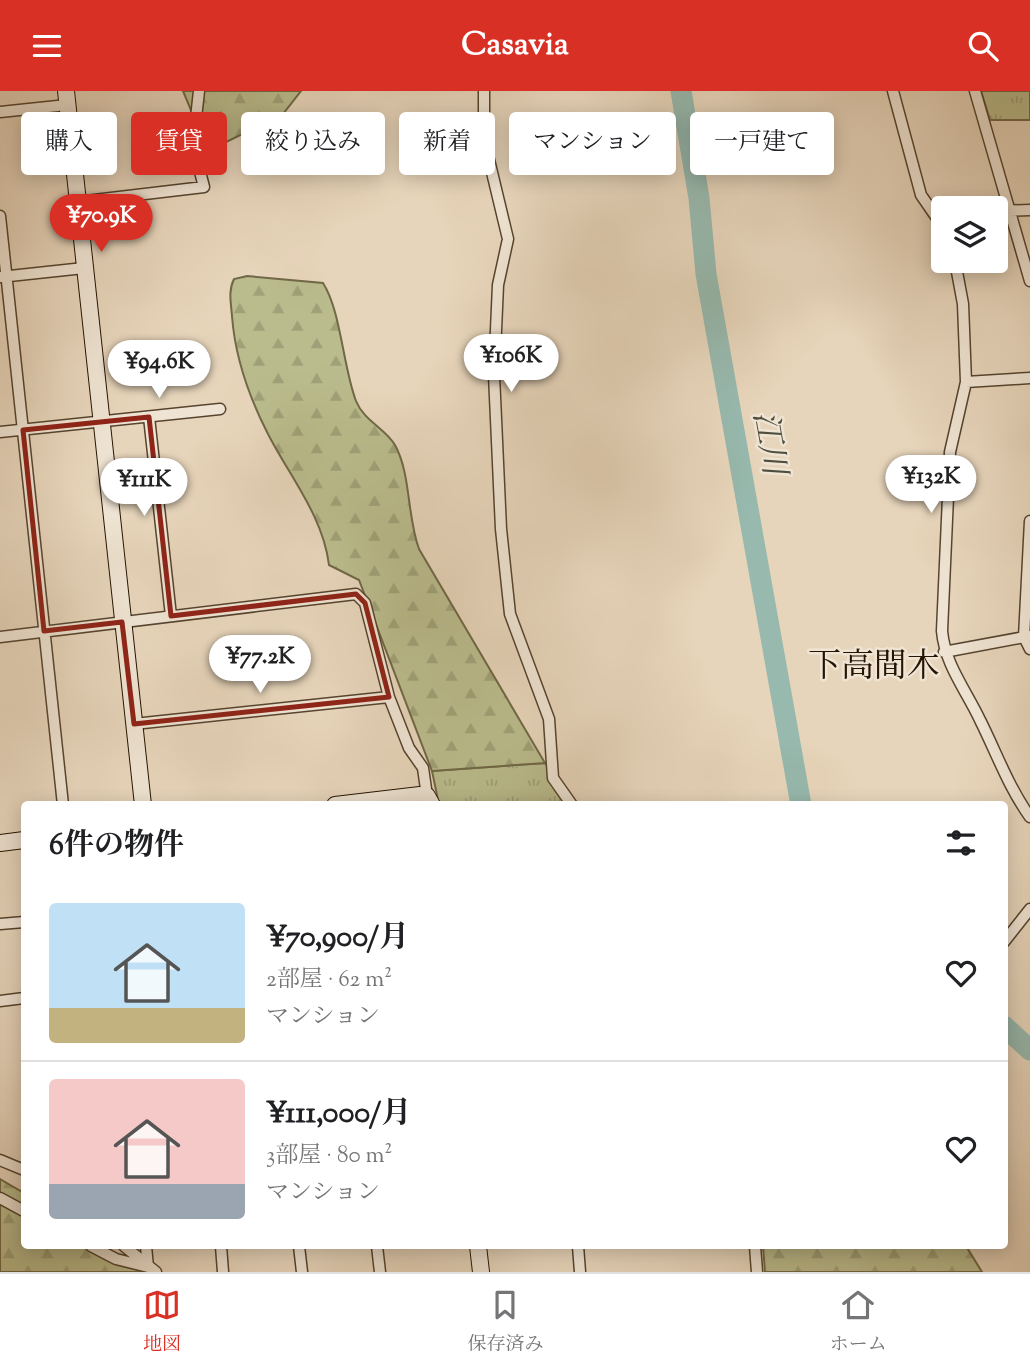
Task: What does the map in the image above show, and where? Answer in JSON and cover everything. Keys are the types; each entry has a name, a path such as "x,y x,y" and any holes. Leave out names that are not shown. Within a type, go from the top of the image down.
{"street":[{"path":"77,202 204,187 192,145 199,91"},
{"path":"484,91 484,139 508,239 501,259 498,285 494,375 501,529 510,614 549,719 553,778 569,801"},
{"path":"893,91 920,195 931,205"},
{"path":"975,91 1030,281"},
{"path":"0,112 66,98 143,801"},
{"path":"1009,211 1030,210"},
{"path":"0,216 3,276 23,430 63,801"},
{"path":"3,276 84,268"},
{"path":"957,273 963,304 966,383 950,452 942,631 944,652 981,721 1009,785 1030,817"},
{"path":"966,383 1030,378"},
{"path":"0,432 220,409"},
{"path":"149,417 171,616"},
{"path":"1030,521 1027,637 1030,649"},
{"path":"0,637 356,594 365,603 389,697 409,748 423,768 430,801"},
{"path":"944,652 1027,637"},
{"path":"134,724 389,697"},
{"path":"0,843 21,841"},
{"path":"1008,937 1030,909"},
{"path":"0,924 21,922"},
{"path":"0,1001 21,998"},
{"path":"0,1160 21,1169"},
{"path":"0,1198 21,1209"},
{"path":"98,1249 116,1259 152,1270"},
{"path":"128,1249 152,1270"},
{"path":"147,1249 152,1270"},
{"path":"221,1249 223,1272"},
{"path":"299,1249 302,1272"},
{"path":"377,1249 380,1272"},
{"path":"478,1249 481,1272"},
{"path":"578,1249 580,1272"},
{"path":"755,1249 757,1272"}],"highlighted area":[{"path":"149,417 171,616 356,594 365,603 389,697 134,724 122,622 44,631 23,430"}],"green space":[{"path":"183,91 301,91 285,112 241,112 241,135 227,142 227,112 192,112"},
{"path":"981,91 1030,91 1030,120 990,120"},
{"path":"247,276 323,283 334,308 356,401 364,414 391,439 400,456 419,549 545,763 432,771 359,580 329,565 326,547 313,513 268,434 249,391 236,347 230,297 234,279"},
{"path":"545,763 571,801 438,801 432,771"},
{"path":"0,1179 21,1191 21,1249 108,1249 140,1272 0,1272"},
{"path":"763,1249 968,1249 982,1272 765,1272"}],"waterway":[{"name":"江川","path":"681,91 699,198 706,274 800,801"},
{"name":"江川","path":"1008,1030 1030,1050"}],"district":[{"name":"下高間木","path":"874,668"}]}
